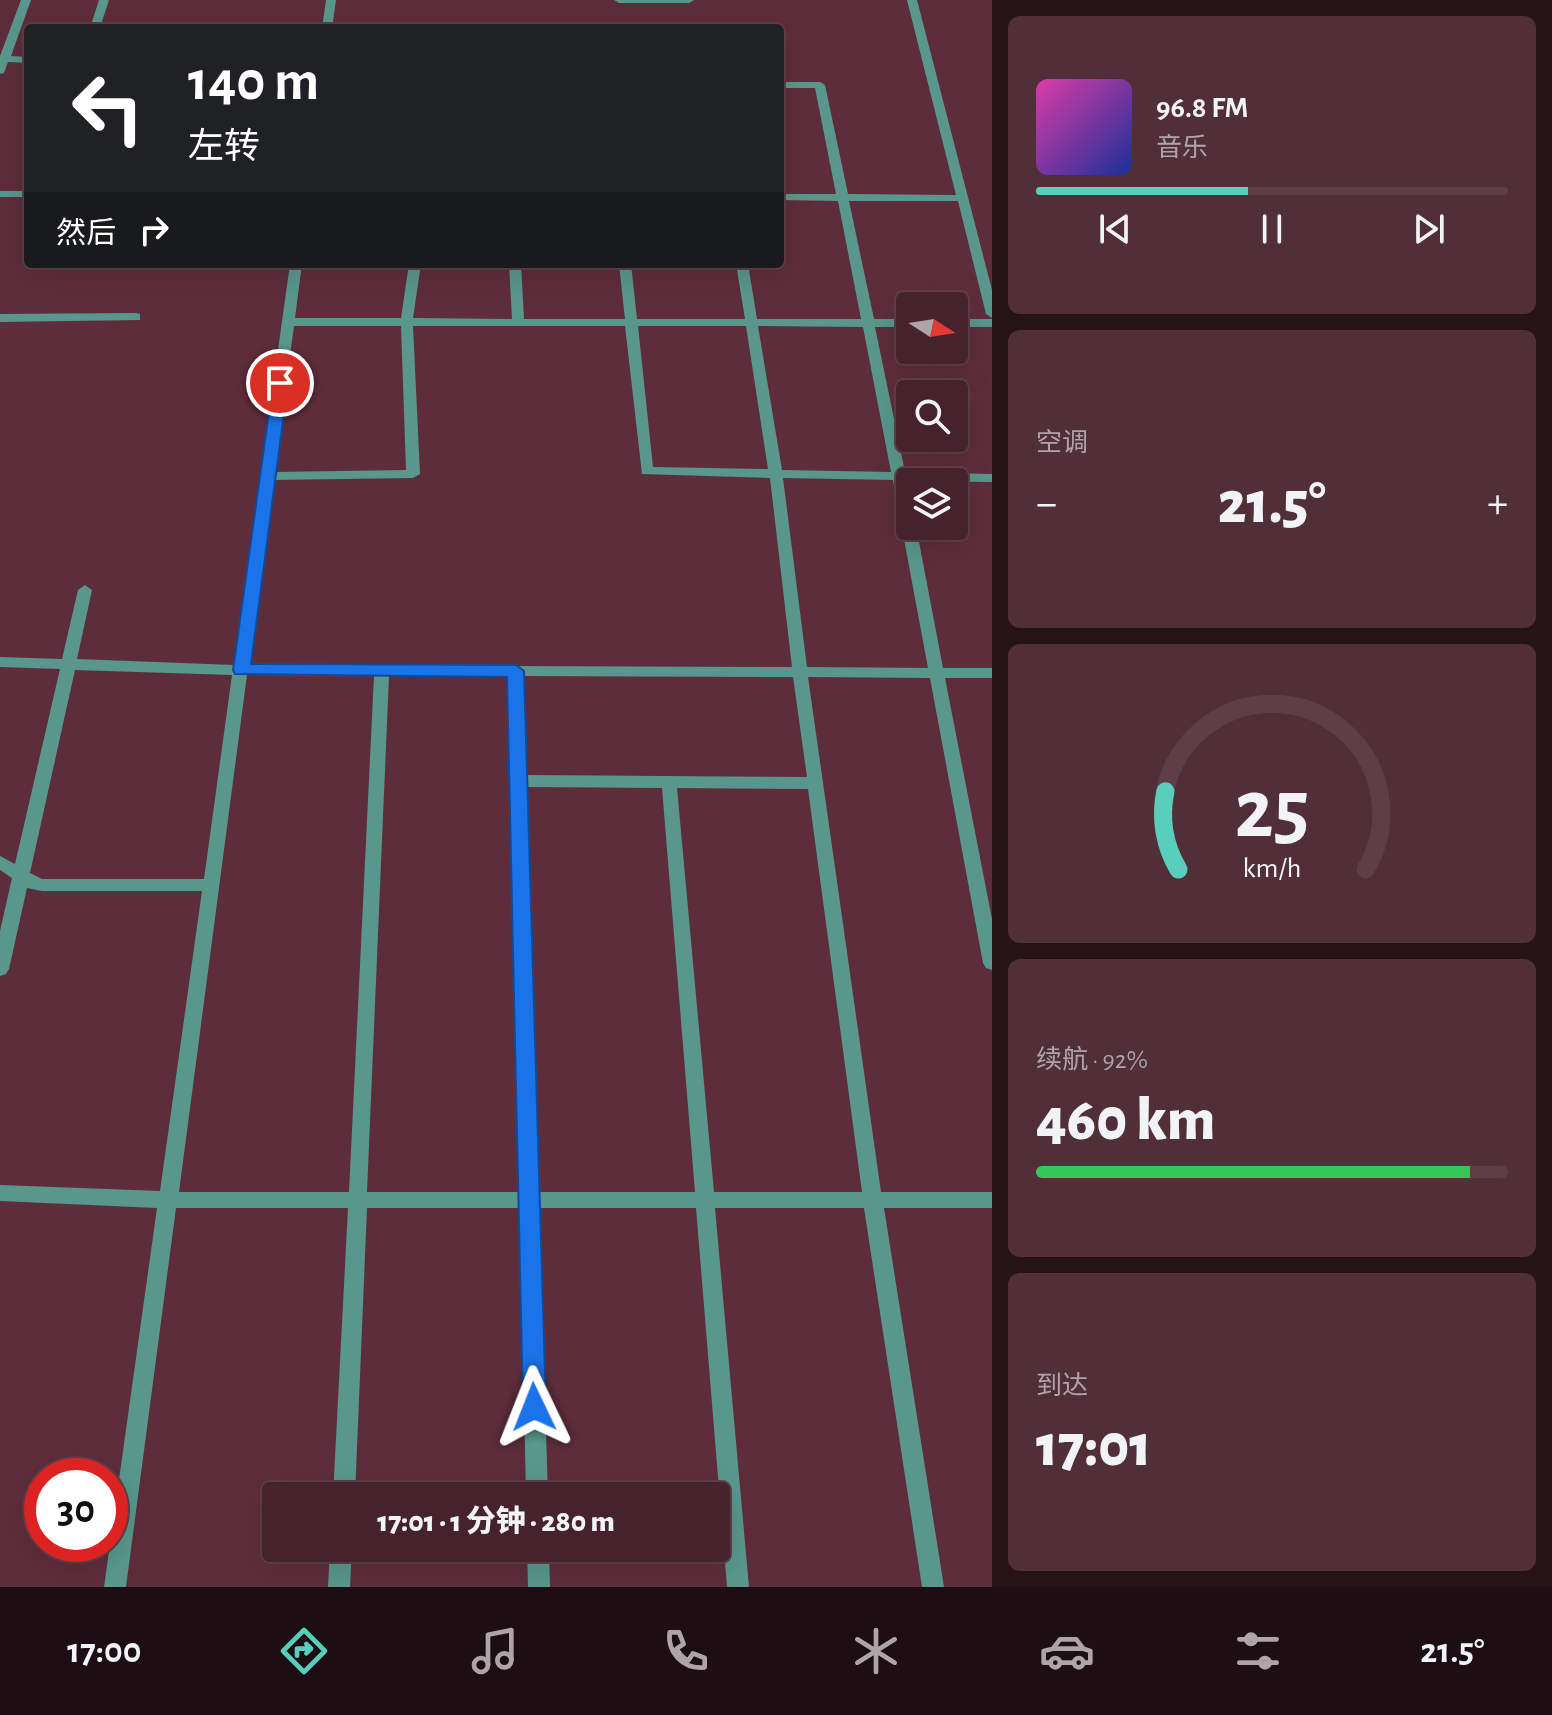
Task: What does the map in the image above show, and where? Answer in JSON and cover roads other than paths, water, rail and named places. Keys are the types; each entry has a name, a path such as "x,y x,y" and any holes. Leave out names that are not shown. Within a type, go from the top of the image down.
{"street":[{"path":"24,60 1,63 26,0"},
{"path":"96,24 104,0"},
{"path":"328,24 331,0"},
{"path":"619,0 689,0"},
{"path":"912,0 992,314"},
{"path":"784,85 820,85 897,468"},
{"path":"0,194 24,194"},
{"path":"784,197 963,198"},
{"path":"115,1587 295,268"},
{"path":"268,476 413,474 407,320 414,268"},
{"path":"515,268 518,321"},
{"path":"625,268 647,471 896,476"},
{"path":"743,268 776,474 873,1202 933,1587"},
{"path":"0,318 136,317"},
{"path":"288,322 896,323"},
{"path":"968,323 992,323"},
{"path":"968,477 992,478"},
{"path":"911,540 992,963"},
{"path":"0,969 85,590"},
{"path":"0,662 241,670 992,673"},
{"path":"345,1482 382,670"},
{"path":"516,671 537,1482"},
{"path":"520,781 815,783"},
{"path":"669,782 738,1587"},
{"path":"0,862 32,883 42,885 213,885"},
{"path":"0,1193 170,1200 992,1200"},
{"path":"339,1587 340,1562"},
{"path":"538,1562 539,1587"}]}
